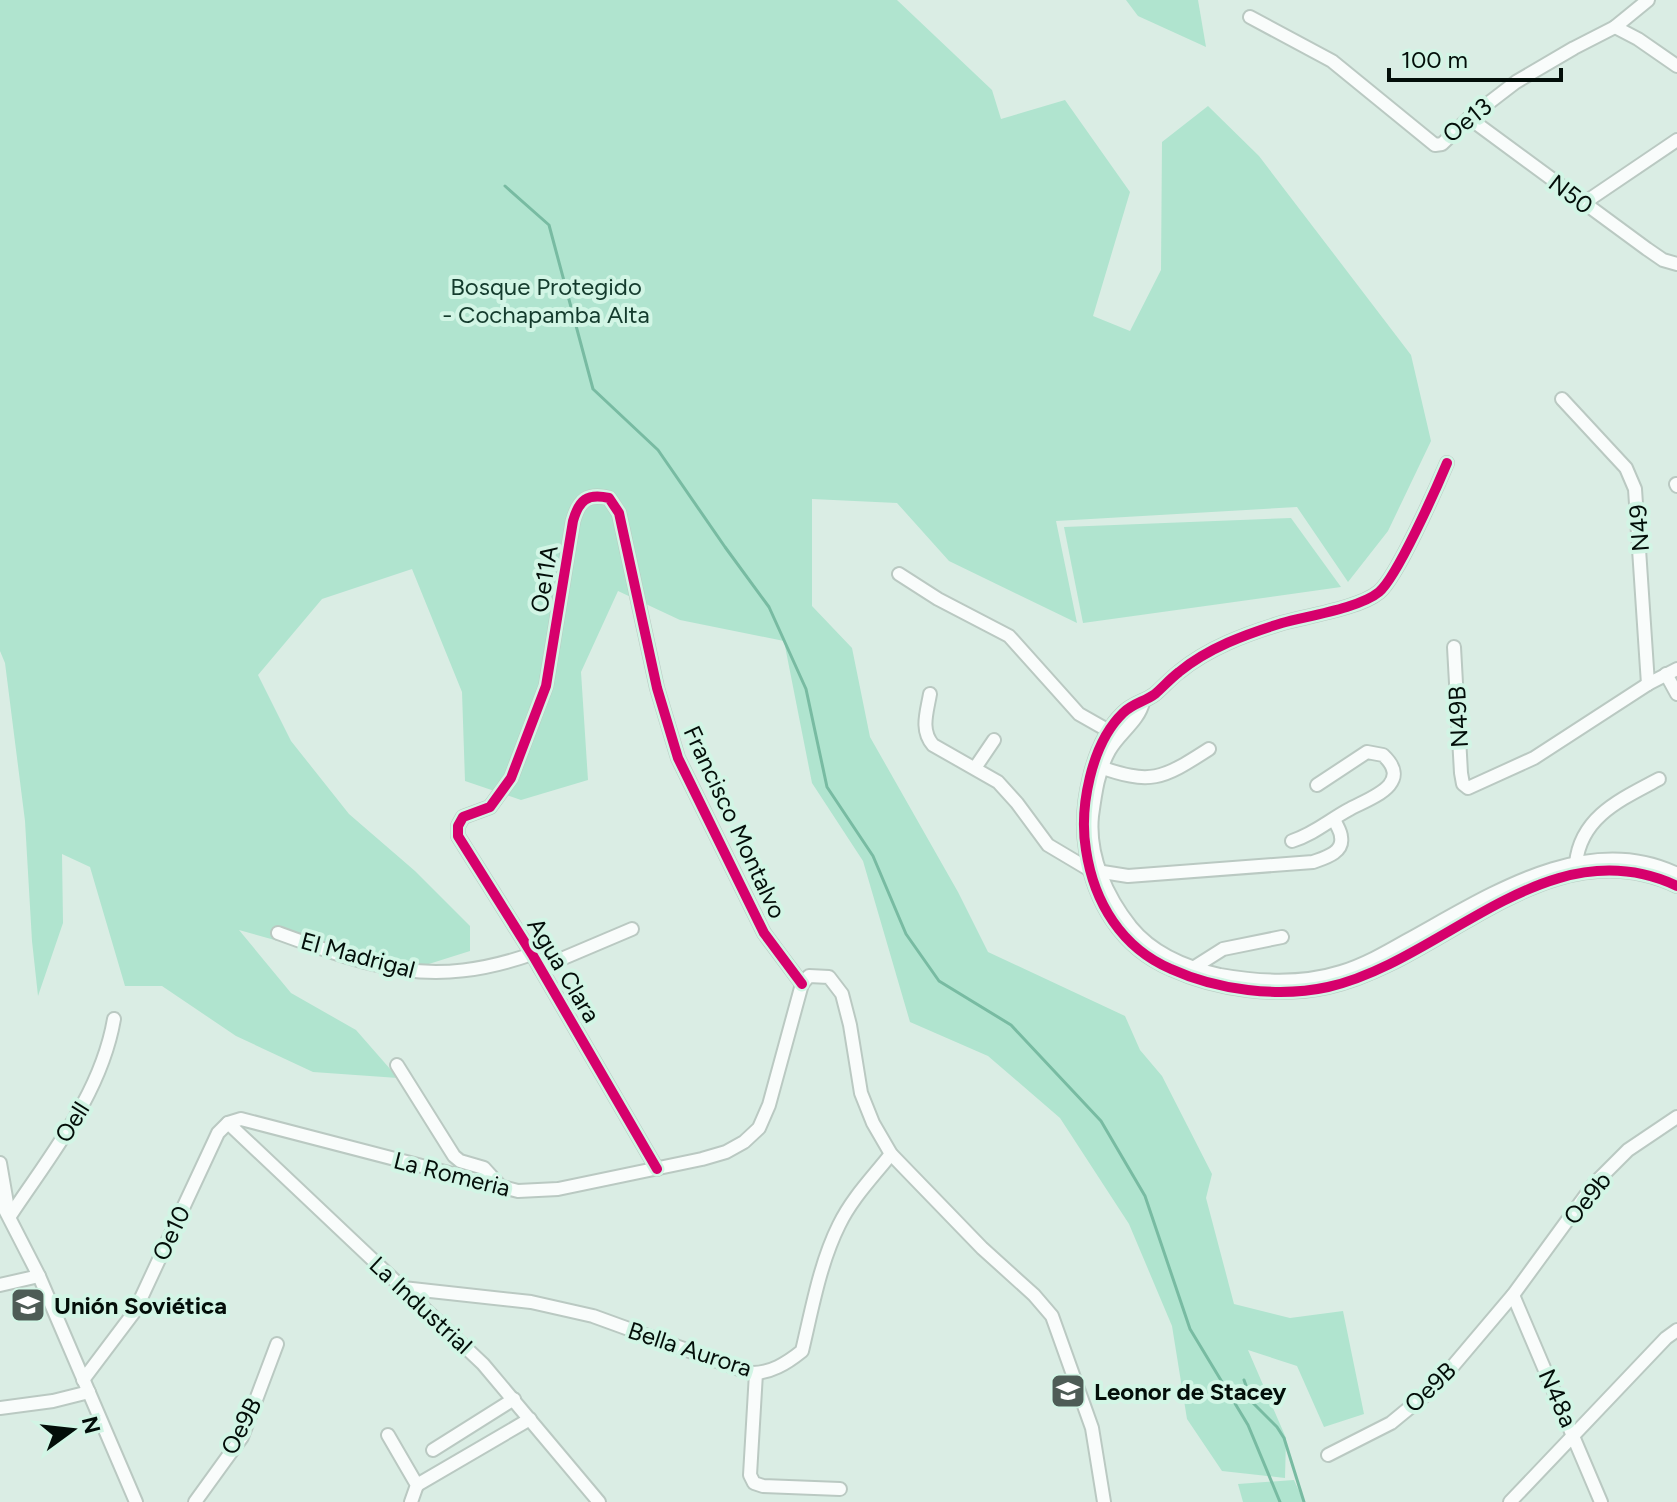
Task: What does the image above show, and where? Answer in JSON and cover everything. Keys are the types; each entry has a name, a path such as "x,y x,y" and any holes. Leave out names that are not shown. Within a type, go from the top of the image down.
{"street":[{"name":"Oe13","path":"1250,17 1332,61 1432,144 1442,144 1469,118 1516,82 1615,27 1648,0"},
{"path":"1615,27 1677,66"},
{"name":"N50","path":"1469,118 1647,249 1663,260 1677,264"},
{"path":"1584,203 1677,140"},
{"name":"N49","path":"1562,399 1626,468 1635,489 1648,684"},
{"path":"1447,463 1391,577 1377,594 1343,608 1245,635 1208,652 1143,702 1139,713 1114,733 1108,752 1098,766 1092,820 1095,872 1112,902 1138,935 1190,972 1230,977 1309,979 1358,966 1518,893 1573,875 1619,871 1647,875 1677,886"},
{"name":"Oe11A","path":"490,807 511,778 546,686 573,521 579,503 585,498 605,497 615,505 642,620"},
{"path":"899,574 938,599 1009,636 1079,714 1114,733"},
{"name":"Francisco Montalvo","path":"642,620 657,688 678,758 764,933 802,984"},
{"name":"N49B","path":"1454,647 1461,773 1466,787 1474,787 1534,758 1648,684"},
{"path":"1648,684 1671,671 1677,694"},
{"path":"930,694 925,726 927,738 933,745 998,782 1048,845 1095,872 1128,876 1313,862 1331,855 1341,845 1334,819"},
{"path":"975,768 994,740"},
{"path":"1098,766 1114,774 1144,780 1183,766 1209,749"},
{"path":"1292,841 1312,834 1387,788 1393,774 1391,763 1380,753 1367,752 1317,785"},
{"path":"1576,863 1578,845 1599,816 1618,801 1659,779"},
{"name":"Agua Clara","path":"490,807 463,817 458,826 458,836 532,954 657,1169"},
{"path":"1438,930 1511,885 1576,863 1623,860 1657,866 1677,874"},
{"path":"540,968 632,929"},
{"name":"El Madrigal","path":"278,933 323,950 400,972 467,971 532,954"},
{"path":"1190,972 1223,949 1282,937"},
{"path":"802,984 809,976 829,977 842,994 861,1093 873,1123 891,1154 1052,1316 1092,1428 1104,1502"},
{"name":"La Romeria","path":"228,1123 241,1119 503,1189 558,1189 657,1169 726,1152 744,1142 759,1128 769,1105 802,984"},
{"name":"Oell","path":"10,1216 83,1106 98,1078 114,1019"},
{"path":"397,1065 454,1156 460,1161 484,1168 503,1189"},
{"name":"Oe9b","path":"1513,1295 1594,1184 1628,1150 1677,1117"},
{"name":"La Industrial","path":"228,1123 483,1364 599,1502"},
{"name":"Oe10","path":"86,1386 135,1311 218,1133 228,1123"},
{"name":"Bella Aurora","path":"403,1288 531,1302 593,1316 756,1373 789,1362 802,1351 828,1252 839,1225 852,1202 891,1154"},
{"path":"0,1163 10,1216"},
{"path":"0,1200 39,1276 136,1502"},
{"path":"0,1285 39,1276"},
{"name":"N48a","path":"1513,1295 1601,1502"},
{"name":"Oe9B","path":"1328,1455 1391,1423 1436,1386 1513,1295"},
{"path":"1510,1502 1677,1330"},
{"name":"Oe9B","path":"195,1502 242,1437 277,1344"},
{"path":"756,1373 751,1479 763,1486 840,1489"},
{"path":"0,1408 53,1401 86,1386"},
{"path":"433,1450 514,1399"},
{"path":"411,1502 417,1485 530,1419"},
{"path":"388,1435 417,1485"}],"green space":[{"name":"Bosque Protegido - Cochapamba Alta","path":"0,0 897,0 992,90 1001,119 1065,100 1130,192 1093,316 1130,331 1161,270 1162,142 1208,106 1259,156 1411,355 1431,441 1388,531 1348,582 1297,507 1056,521 1077,623 949,561 897,503 812,499 812,606 852,648 870,737 958,892 988,952 1125,1016 1140,1050 1162,1076 1212,1174 1206,1198 1234,1304 1290,1318 1343,1311 1364,1414 1324,1427 1297,1366 1248,1350 1286,1438 1285,1478 1222,1471 1187,1419 1172,1326 1129,1224 1060,1118 988,1056 910,1022 863,861 812,783 784,641 680,620 618,591 581,672 588,780 521,800 465,781 462,692 412,569 322,599 258,675 291,741 349,814 415,871 470,926 470,951 397,974 239,930 291,993 356,1030 398,1078 313,1072 236,1036 162,986 125,986 90,867 62,854 63,923 38,996 25,821 5,663 0,651"},
{"path":"1126,0 1198,0 1206,47 1138,16"},
{"path":"1291,518 1341,587 1083,623 1064,527"},
{"path":"1294,1480 1304,1502 1243,1502 1238,1484"}],"waterway":[{"path":"505,186 549,225 593,389 658,450 769,607 806,689 827,787 873,856 906,934 939,981 1011,1025 1101,1121 1145,1196 1190,1329 1248,1425 1280,1502"},
{"path":"1244,1380 1252,1402 1284,1438 1304,1502"}],"cycle path":[{"path":"1447,463 1406,551 1379,592 1359,603 1268,627 1215,649 1190,663 1155,694 1127,710 1112,726 1095,759 1084,815 1090,869 1103,905 1113,922 1138,949 1171,969 1228,987 1289,992 1328,987 1371,973 1540,884 1584,872 1630,872 1677,886"},
{"path":"657,1169 532,954 458,836 458,826 463,817 490,807 511,778 546,686 573,521 585,500 609,498 619,513 657,688 678,758 764,933 802,984"}],"place":[{"name":"Unión Soviética","path":"28,1305"},
{"name":"Leonor de Stacey","path":"1068,1391"}]}
